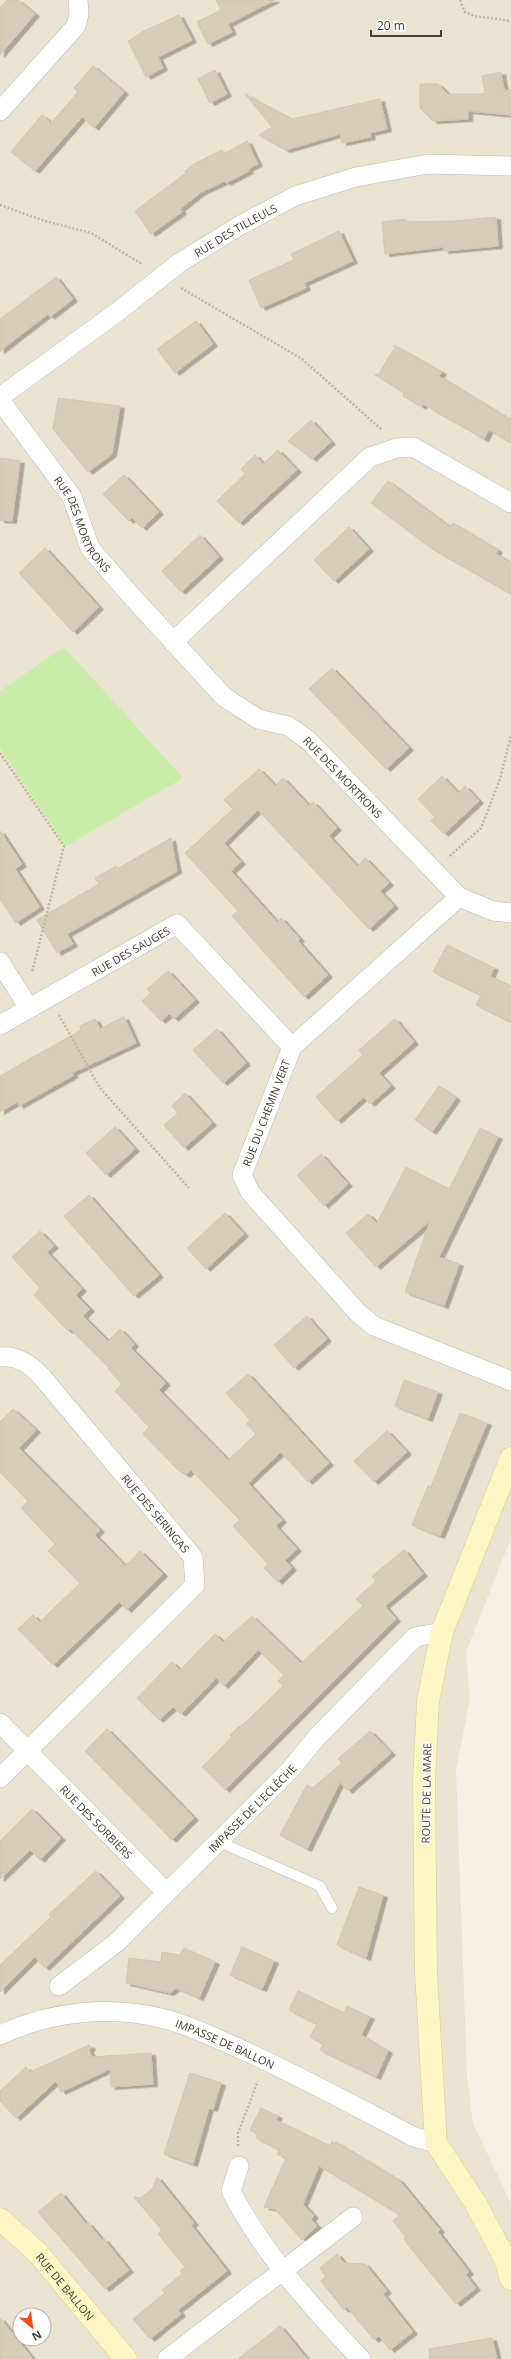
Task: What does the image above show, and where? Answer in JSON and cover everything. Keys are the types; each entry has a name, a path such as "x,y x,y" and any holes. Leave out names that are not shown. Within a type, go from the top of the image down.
{"street":[{"path":"0,111 76,26 79,14 78,0"},
{"name":"RUE DES TILLEULS","path":"0,398 162,276 239,226 295,196 356,177 428,164 511,166"},
{"name":"RUE DES MORTRONS","path":"0,398 72,497 90,548 224,697 258,719 288,726 308,740 459,897 493,911 511,912"},
{"path":"173,642 370,458 403,447 413,447 511,502"},
{"name":"RUE DU CHEMIN VERT","path":"459,897 292,1047 242,1175 250,1192 359,1314 374,1326 511,1381"},
{"name":"RUE DES SAUGES","path":"0,1025 177,924 292,1047"},
{"path":"0,962 29,1008"},
{"name":"RUE DES SERINGAS","path":"0,1357 14,1358 25,1362 35,1369 193,1557 195,1585 27,1752"},
{"name":"ROUTE DE LA MARE","path":"436,2142 426,1973 424,1781 428,1700 442,1632 511,1458"},
{"name":"IMPASSE DE L'ECLÈCHE","path":"59,1986 116,1943 289,1771 317,1737 416,1637 442,1632"},
{"name":"RUE DES SORBIERS","path":"0,1723 166,1892"},
{"path":"0,1778 27,1752"},
{"name":"IMPASSE DE BALLON","path":"0,2035 49,2018 92,2011 129,2013 166,2019 212,2036 266,2060 414,2137 436,2142"},
{"path":"436,2142 476,2204 505,2259 511,2279"},
{"path":"239,2166 231,2191 247,2222 284,2270 339,2336 361,2359"},
{"path":"167,2359 353,2217"},
{"name":"RUE DE BALLON","path":"0,2220 38,2253 126,2359"}],"lane":[{"path":"218,1841 320,1886 332,1908"}],"path":[{"path":"460,0 465,12 469,14 511,21"},
{"path":"0,205 45,221 91,233 302,359 357,410 403,447"},
{"path":"433,870 481,828 500,779 511,735"},
{"path":"0,753 64,846 32,972"},
{"path":"49,997 100,1088 189,1188"},
{"path":"239,2166 238,2133 266,2060"}],"shaded area":[{"path":"0,0 511,0 511,1538 466,1652 470,1699 456,1771 467,2076 473,2123 511,2204 511,2359 0,2359"}],"green space":[{"path":"64,647 183,778 66,846 0,748 0,691"}],"building":[{"path":"7,0 18,0 35,14 0,55 0,8"},
{"path":"216,0 275,0 228,24 232,32 208,44 197,22 221,10"},
{"path":"179,15 192,40 158,57 163,68 146,77 128,41 144,31"},
{"path":"93,66 124,92 94,128 82,117 35,171 11,152 42,115 51,123 78,92 74,88"},
{"path":"215,70 227,94 210,103 198,79"},
{"path":"501,72 504,90 511,90 511,115 468,111 468,119 433,121 420,108 420,84 438,84 448,94 485,94 482,76"},
{"path":"245,94 292,119 380,99 387,129 370,133 371,137 342,143 340,134 286,150 259,135 272,127"},
{"path":"247,141 258,164 248,169 249,171 226,183 225,181 200,193 180,209 182,212 151,234 135,211 186,173 185,171 194,164 222,150 224,154"},
{"path":"496,217 498,246 444,251 444,247 385,254 382,222 405,219 406,222 454,221"},
{"path":"339,231 353,261 304,283 306,288 261,308 249,280 294,260 291,254"},
{"path":"56,277 73,299 50,317 48,314 0,351 0,319"},
{"path":"196,321 213,344 175,373 157,349"},
{"path":"394,345 442,372 439,376 511,420 511,443 489,430 484,439 423,404 422,407 403,396 405,393 375,375 379,374 393,350 395,355"},
{"path":"58,398 120,406 112,454 88,472 53,429"},
{"path":"311,420 331,442 312,459 288,441"},
{"path":"278,450 297,470 239,523 217,501 245,474 241,469 255,455 263,464"},
{"path":"0,458 20,461 12,521 0,520"},
{"path":"124,475 159,512 142,528 132,518 129,521 103,494"},
{"path":"388,481 450,527 453,523 498,550 496,554 511,562 511,594 431,548 371,503"},
{"path":"349,527 369,549 334,581 314,560"},
{"path":"200,535 219,557 181,592 162,571"},
{"path":"45,548 99,607 73,632 19,573"},
{"path":"332,668 409,748 386,769 309,689"},
{"path":"259,769 275,786 283,778 309,806 313,802 337,828 329,836 357,866 365,858 389,883 380,891 394,906 369,929 258,810 224,843 241,862 231,871 277,922 281,918 300,939 298,941 328,975 304,997 232,916 238,911 185,853 233,809 224,800"},
{"path":"442,776 458,793 465,786 479,801 444,834 431,821 435,817 418,799"},
{"path":"0,831 22,864 15,869 40,907 16,923 0,899"},
{"path":"171,838 177,871 67,934 73,944 57,953 37,920 99,884 95,878 116,866 117,869"},
{"path":"447,945 494,968 490,976 511,986 511,1022 476,1005 481,995 433,972"},
{"path":"168,971 195,1000 174,1019 169,1014 161,1021 142,1001 151,993 147,989"},
{"path":"124,1017 136,1043 72,1073 74,1075 19,1106 17,1102 0,1112 0,1076 81,1030 80,1026 95,1019 100,1029"},
{"path":"395,1019 414,1042 379,1073 391,1086 370,1104 364,1097 337,1121 316,1097 363,1055 359,1050"},
{"path":"217,1029 246,1063 223,1083 193,1050"},
{"path":"439,1086 456,1098 432,1132 415,1120"},
{"path":"185,1093 212,1123 184,1148 164,1125 178,1113 172,1106"},
{"path":"115,1127 135,1149 106,1175 86,1153"},
{"path":"480,1128 498,1137 439,1257 459,1264 444,1306 405,1292 430,1221 376,1267 346,1233 368,1214 377,1223 406,1167 449,1189"},
{"path":"321,1154 348,1184 324,1206 297,1175"},
{"path":"89,1195 159,1275 134,1296 64,1216"},
{"path":"225,1213 244,1234 206,1269 187,1248"},
{"path":"40,1231 54,1246 47,1252 82,1289 76,1295 90,1309 83,1316 108,1341 120,1329 134,1344 131,1348 166,1383 159,1390 228,1460 256,1434 247,1424 250,1420 226,1393 248,1374 329,1463 308,1482 281,1452 248,1483 282,1520 276,1526 297,1549 285,1560 292,1568 278,1582 264,1568 268,1564 233,1526 240,1520 191,1470 186,1475 178,1470 143,1434 149,1427 115,1391 122,1384 108,1369 109,1368 70,1329 68,1331 34,1295 40,1288 12,1257"},
{"path":"307,1316 327,1339 294,1368 274,1345"},
{"path":"404,1380 438,1392 428,1419 395,1406"},
{"path":"13,1409 36,1430 19,1448 100,1530 95,1535 125,1566 140,1551 163,1574 127,1610 119,1602 53,1665 18,1629 33,1615 40,1622 80,1583 48,1551 55,1544 21,1508 28,1501 0,1472 0,1422"},
{"path":"460,1413 487,1423 440,1536 412,1525 428,1486 431,1487"},
{"path":"387,1431 407,1452 374,1482 354,1461"},
{"path":"404,1550 423,1574 385,1606 396,1619 225,1790 202,1767 232,1737 230,1735 237,1728 245,1723 283,1686 278,1681 284,1675 258,1650 224,1686 216,1678 181,1714 173,1707 159,1720 137,1698 172,1662 180,1670 215,1634 223,1642 252,1616 301,1663 363,1606 356,1599 376,1581 372,1576"},
{"path":"107,1729 194,1818 172,1840 85,1751"},
{"path":"370,1731 391,1753 348,1791 340,1782 307,1849 280,1835 307,1785 313,1788 342,1763 338,1759"},
{"path":"32,1809 61,1838 40,1860 30,1850 0,1879 0,1841"},
{"path":"96,1871 120,1896 45,1968 35,1957 0,1992 0,1965 51,1917 49,1914"},
{"path":"359,1887 383,1895 366,1958 337,1945"},
{"path":"242,1947 274,1961 262,1989 230,1975"},
{"path":"184,1948 215,1962 199,1998 176,1988 170,1993 126,1983 129,1958 161,1962 162,1952 180,1955"},
{"path":"298,1991 344,2013 347,2006 370,2017 361,2035 388,2051 376,2077 320,2050 323,2044 310,2037 317,2024 289,2010"},
{"path":"89,2045 91,2047 89,2050 92,2057 151,2053 153,2084 111,2087 110,2069 61,2092 56,2081 16,2118 0,2101 0,2091 26,2067 30,2072"},
{"path":"190,2073 221,2083 213,2109 209,2108 193,2164 164,2154"},
{"path":"261,2108 278,2116 276,2120 330,2146 332,2141 335,2144 336,2142 399,2180 440,2230 438,2232 469,2272 466,2275 476,2288 456,2304 408,2245 404,2238 406,2237 393,2221 400,2215 319,2166 303,2204 314,2216 311,2219 317,2226 302,2240 275,2209 264,2207 286,2158 277,2154 280,2150 256,2138 258,2134 250,2130"},
{"path":"157,2177 194,2223 191,2225 227,2271 178,2310 181,2314 150,2339 133,2319 165,2293 162,2290 182,2274 180,2271 185,2267 158,2234 162,2230 134,2197 141,2198 153,2188"},
{"path":"61,2193 86,2224 88,2223 102,2240 104,2239 129,2270 105,2289 38,2212"},
{"path":"337,2254 344,2263 365,2264 387,2291 383,2294 413,2332 390,2350 379,2336 374,2340 347,2307 344,2310 321,2281 326,2277 320,2268"},
{"path":"0,2318 12,2333 12,2347 23,2347 33,2359 0,2359"},
{"path":"280,2326 307,2359 238,2359"},
{"path":"492,2338 497,2359 430,2359 429,2349"}]}
